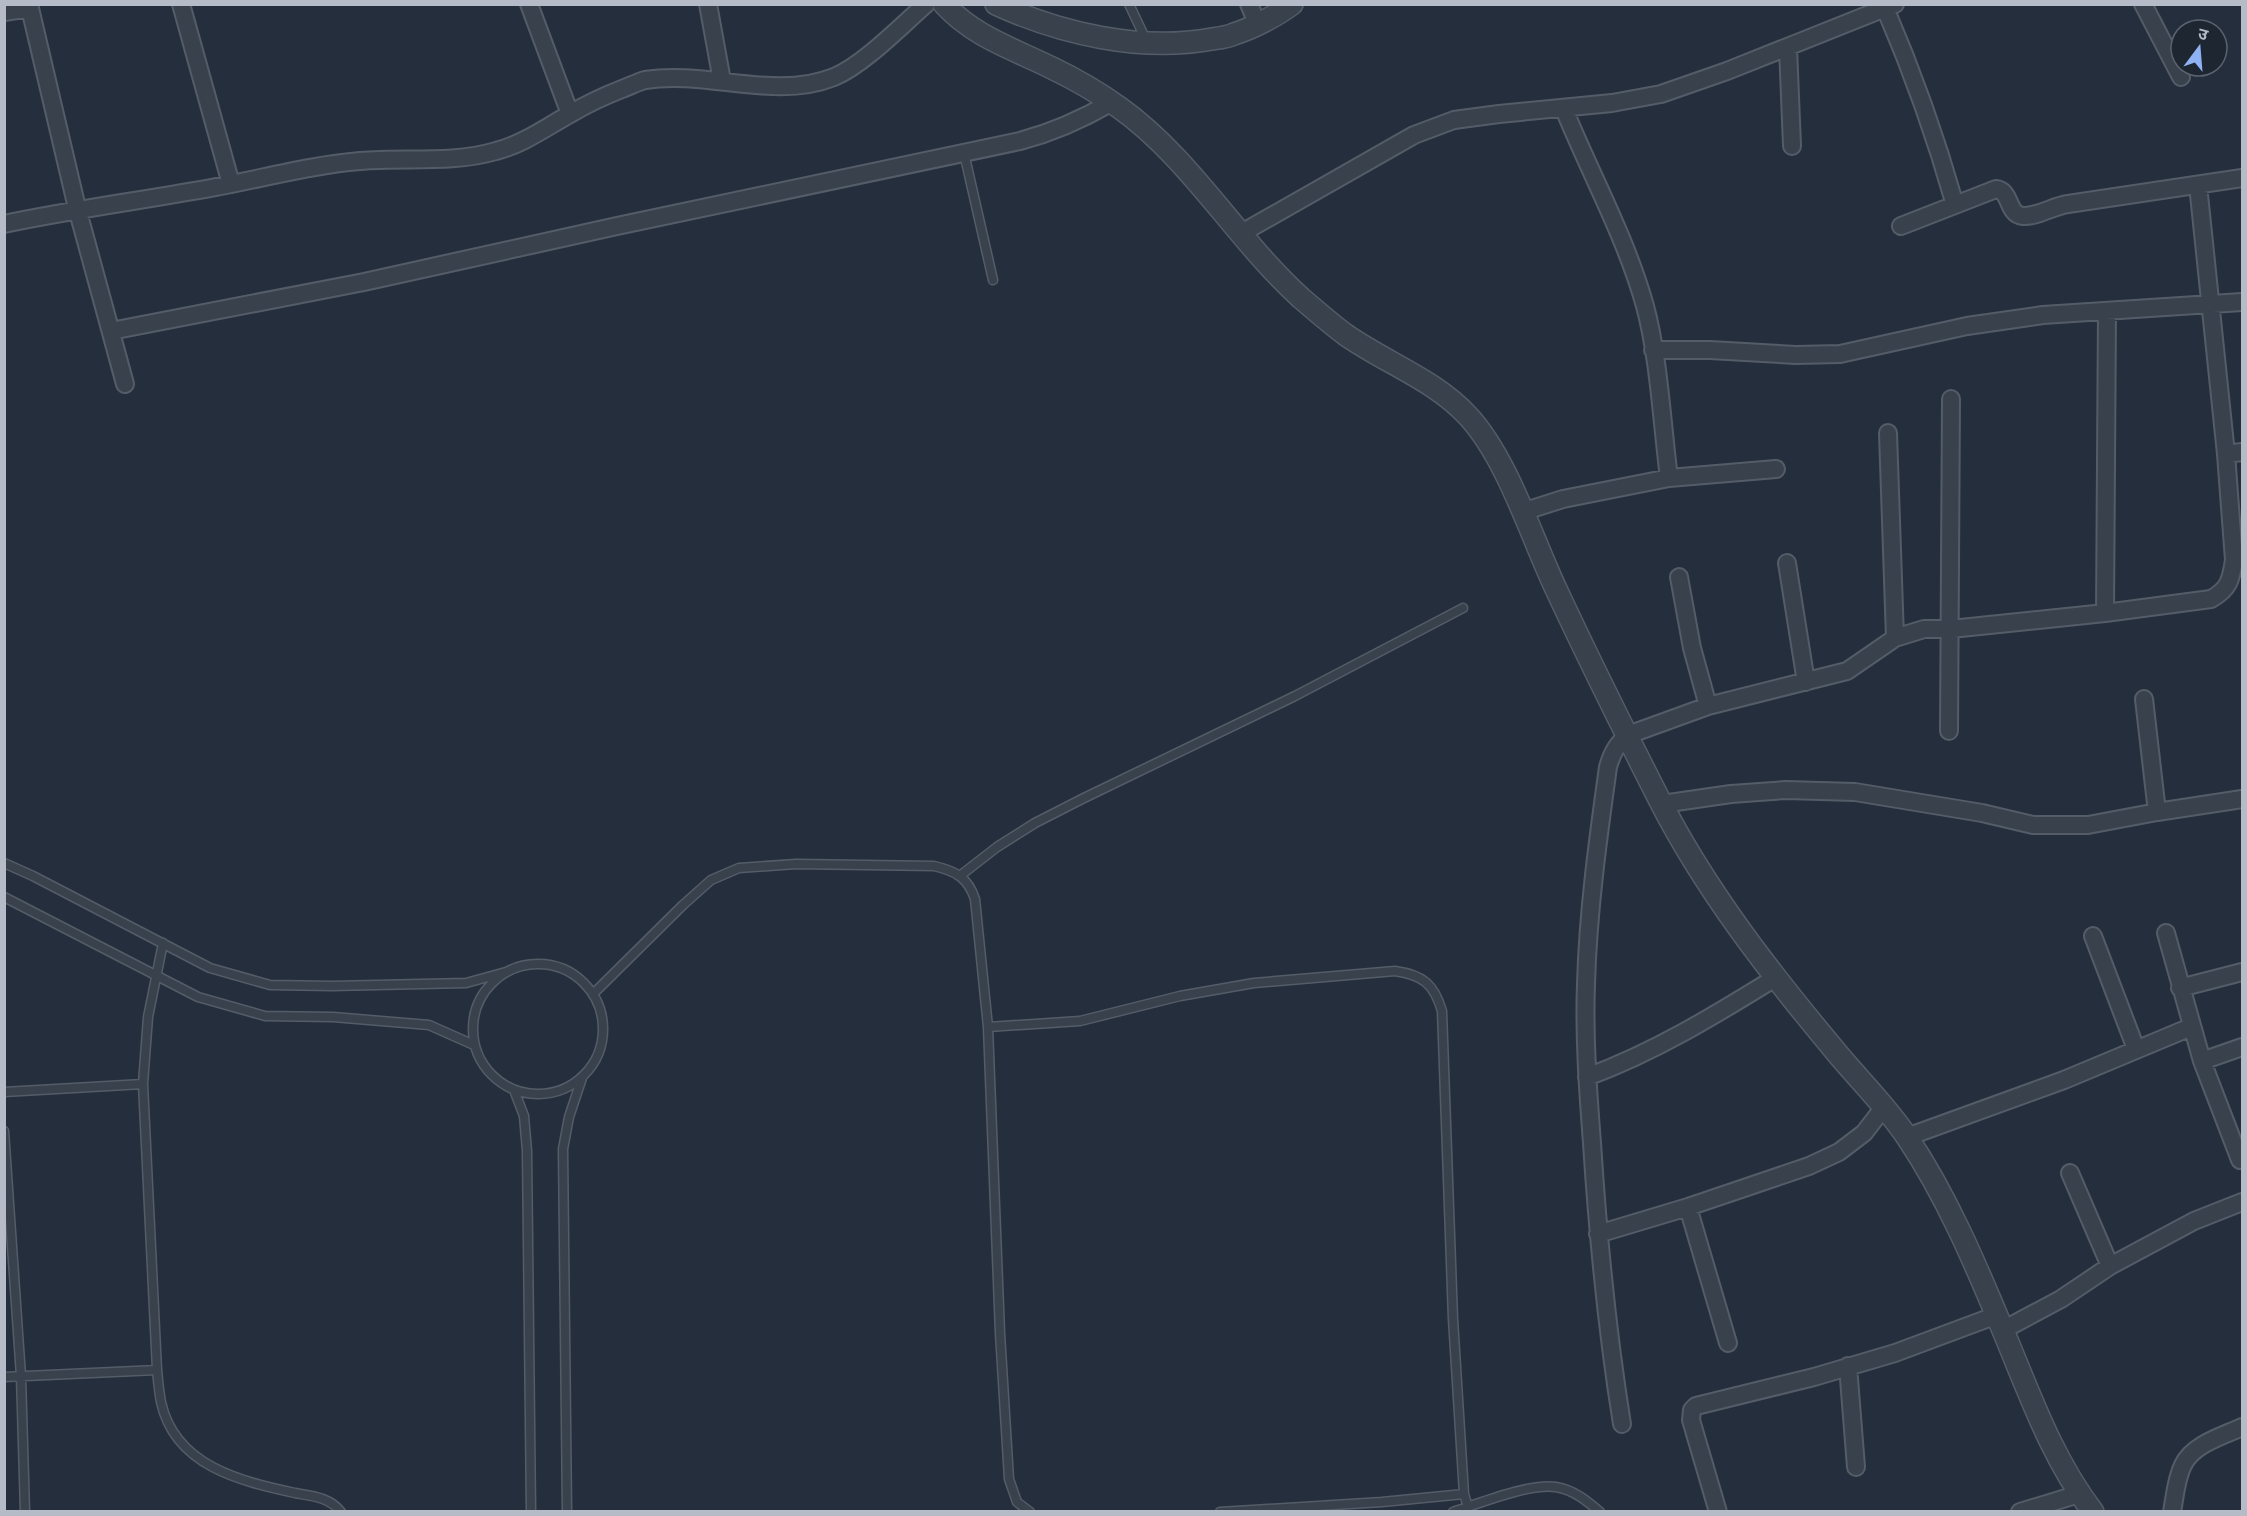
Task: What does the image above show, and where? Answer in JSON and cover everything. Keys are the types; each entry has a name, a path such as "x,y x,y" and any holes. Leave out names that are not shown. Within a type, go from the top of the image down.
{"street":[{"path":"181,4 231,184"},
{"path":"529,4 570,114"},
{"path":"708,4 722,81"},
{"path":"4,224 77,208 231,184 310,168 360,161 452,160 497,151 532,137 604,96 644,80 687,78 772,86 805,86 836,76 870,53 926,4"},
{"path":"944,4 970,29 1058,71 1112,102 1136,120 1169,150 1240,234 1299,295 1346,335 1440,392 1467,415 1489,445 1555,587 1662,804 1705,881 1776,978 1907,1137 1945,1203 2000,1323 2038,1419 2079,1494 2093,1512"},
{"path":"996,4 1015,13 1104,39 1147,43 1188,43 1234,35 1253,14 1292,4"},
{"path":"2143,4 2169,53"},
{"path":"1240,234 1414,135 1454,120 1612,103 1661,94 1728,71 1890,6 1941,154 1955,206"},
{"path":"4,12 29,7 77,208 125,384"},
{"path":"1788,47 1792,146"},
{"path":"111,331 364,282 606,228 964,153 1055,131 1082,120 1112,102"},
{"path":"1564,109 1630,260 1646,308 1669,478"},
{"path":"1901,226 1996,189 2001,189 2006,194 2015,213 2028,216 2064,205 2242,178"},
{"path":"1622,1424 1612,1360 1598,1234 1587,1077 1585,986 1591,890 1611,754 1628,735 1708,706 1847,671 1895,639 1924,629 2105,613 2211,599 2223,592 2231,578 2234,560 2234,453 2211,305 2198,185"},
{"path":"1653,350 1710,350 1796,355 1840,354 1967,326 2043,315 2242,302"},
{"path":"2105,613 2107,312"},
{"path":"1949,731 1951,399"},
{"path":"1888,433 1895,639"},
{"path":"1522,512 1574,497 1669,478 1776,469"},
{"path":"1787,563 1806,682"},
{"path":"1679,577 1692,648 1708,706"},
{"path":"2144,699 2157,812"},
{"path":"1662,804 1731,794 1855,792 1982,813 2033,825 2088,825 2242,799"},
{"path":"2166,933 2202,1061 2240,1160"},
{"path":"2092,936 2136,1049"},
{"path":"2180,987 2242,972"},
{"path":"1587,1077 1663,1044 1776,978"},
{"path":"1907,1137 2064,1080 2191,1027"},
{"path":"2202,1061 2242,1047"},
{"path":"1598,1234 1688,1207 1809,1166 1839,1152 1864,1133 1884,1107"},
{"path":"2070,1173 2110,1266"},
{"path":"1718,1512 1691,1420 1692,1410 1696,1406 2000,1323 2061,1299 2110,1266 2194,1221 2242,1202"},
{"path":"1688,1207 1728,1343"},
{"path":"1848,1366 1856,1467"},
{"path":"2172,1512 2179,1477 2184,1463 2191,1454 2211,1441 2242,1428"},
{"path":"2020,1512 2079,1494"}],"lane":[{"path":"1129,4 1147,43"},
{"path":"964,153 993,280"},
{"path":"961,875 997,847 1035,823 1295,696 1463,608"},
{"path":"4,863 210,968 270,985 465,983 536,963 559,966 578,976 594,993 602,1009 604,1032 601,1050 590,1070 563,1090 537,1095 514,1090 498,1081 482,1064 474,1045 473,1022 478,1001 492,982 506,972"},
{"path":"594,993 711,880 739,868 796,864 934,866 949,869 961,875 970,886 975,899 988,1027 1000,1333 1009,1479 1017,1502 1030,1512"},
{"path":"4,897 198,997 265,1016 333,1017 429,1024 474,1045"},
{"path":"163,944 148,1017 143,1084 157,1370 161,1404 175,1434 194,1456 219,1472 240,1480 320,1498 336,1505 341,1512"},
{"path":"988,1027 1080,1021 1180,996 1254,983 1395,971 1413,974 1426,982 1438,996 1442,1011 1453,1319 1464,1494 1467,1507"},
{"path":"567,1512 563,1149 569,1117 582,1078"},
{"path":"4,1092 143,1084"},
{"path":"514,1090 524,1116 527,1150 531,1512"},
{"path":"4,1131 21,1376 25,1512"},
{"path":"4,1377 157,1370"},
{"path":"1453,1512 1532,1488 1557,1487 1579,1495 1600,1512"},
{"path":"1220,1512 1382,1502 1464,1494"}]}
